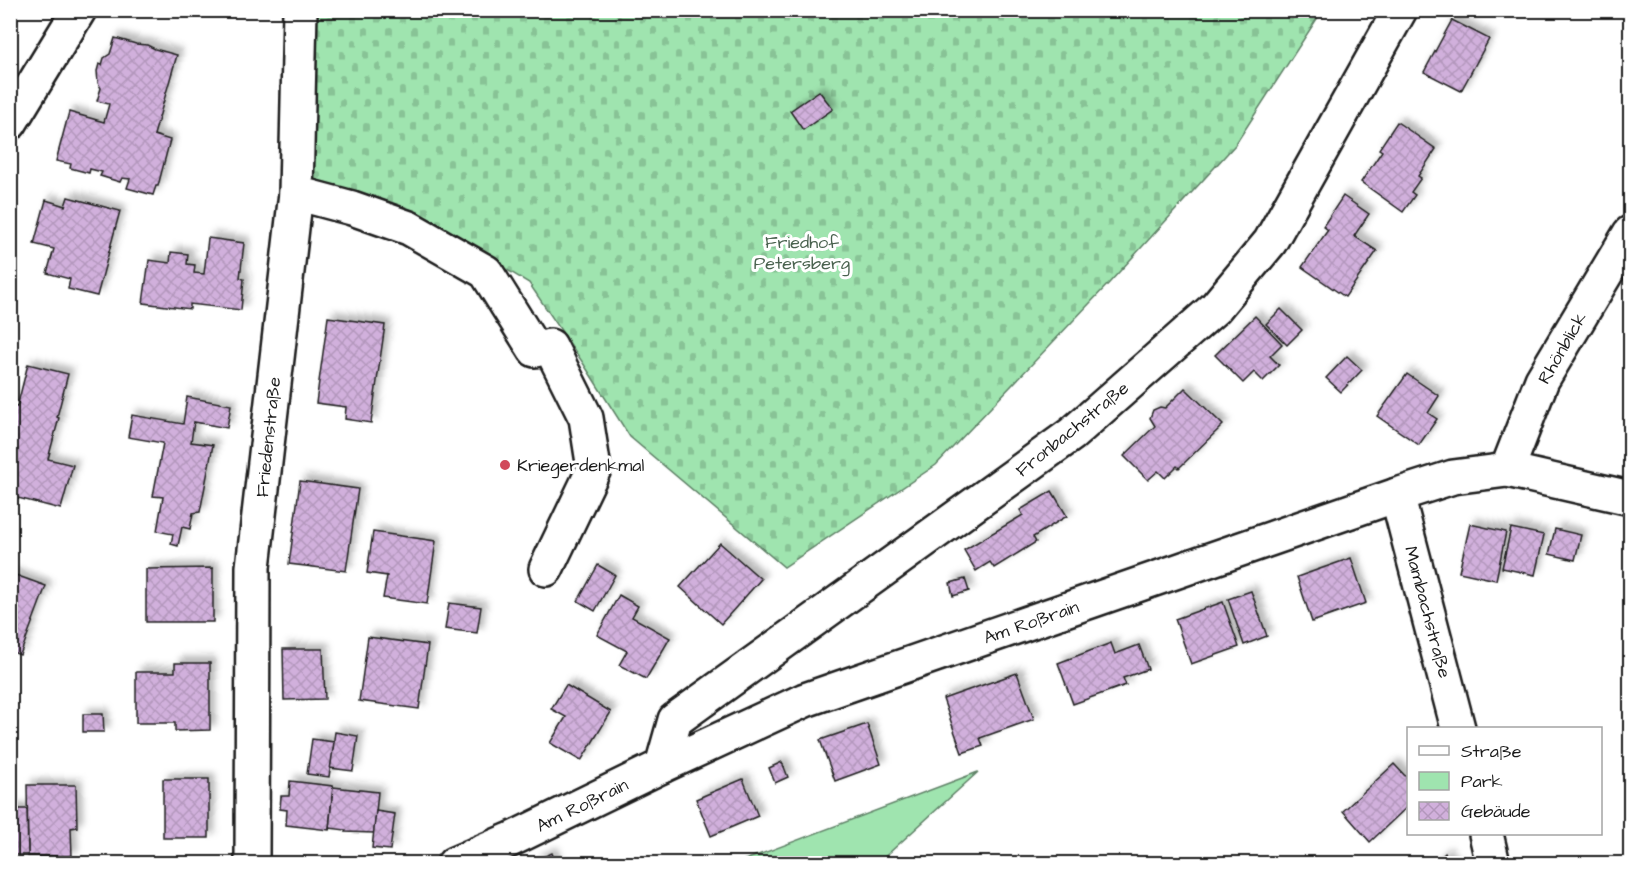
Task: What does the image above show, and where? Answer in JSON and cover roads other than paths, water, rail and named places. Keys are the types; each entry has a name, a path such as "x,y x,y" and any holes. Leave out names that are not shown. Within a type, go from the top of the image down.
{"street":[{"path":"10,123 79,10"},
{"name":"Friedenstraße","path":"252,864 253,567 296,193 300,10"},
{"name":"Fronbachstraße","path":"662,766 675,720 1072,434 1215,308 1270,242 1400,10"},
{"path":"296,193 352,208 409,228 486,272 535,350 550,346 586,418 594,469 546,569"},
{"name":"Rhönblick","path":"1507,470 1542,380 1630,233"},
{"name":"Am Roßrain","path":"454,864 510,840 805,700 1453,477 1507,470 1630,498"},
{"name":"Mambachstraße","path":"1397,495 1457,727"},
{"path":"1486,835 1493,864"}],"place":[{"name":"Kriegerdenkmal","path":"505,465"}],"park label":[{"name":"Friedhof Petersberg","path":"802,252"}]}
